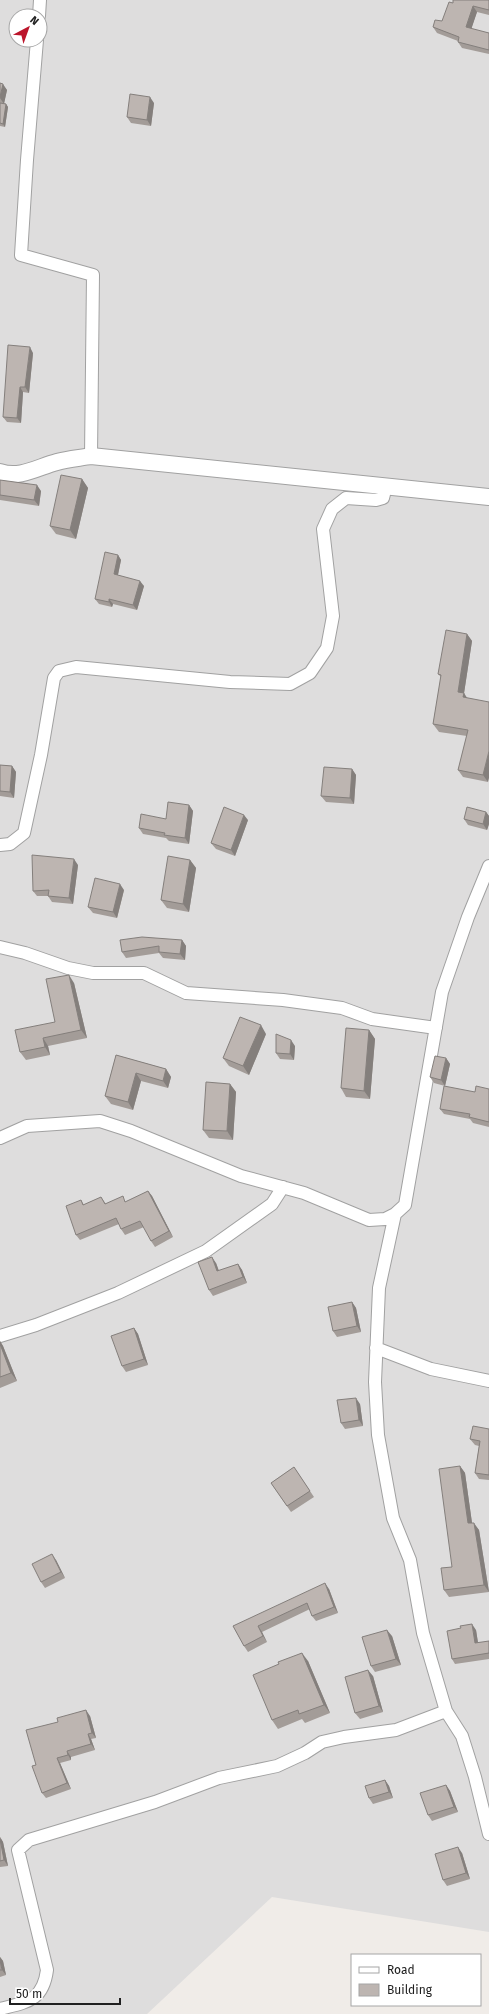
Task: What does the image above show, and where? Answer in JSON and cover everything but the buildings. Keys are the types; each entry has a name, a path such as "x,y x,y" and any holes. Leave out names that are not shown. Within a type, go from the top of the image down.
{"street":[{"path":"36,48 26,160 21,255 93,275 91,456"},
{"path":"0,472 20,475 58,462 91,456 489,497"},
{"path":"0,845 10,844 24,833 43,748 54,678 59,671 76,666 230,682 290,684 310,673 327,648 333,616 323,529 332,509 346,498 376,500 383,498 386,486"},
{"path":"0,1138 27,1126 100,1121 131,1130 241,1176 304,1193 369,1220 385,1220 395,1214 405,1204 442,992 468,917 489,866"},
{"path":"0,947 25,953 68,968 93,973 144,973 186,992 283,1000 342,1008 372,1019 436,1028"},
{"path":"0,1336 36,1325 118,1293 206,1251 272,1204 283,1187"},
{"path":"395,1214 379,1288 374,1382 378,1436 392,1518 410,1560 423,1633 446,1711 462,1736 475,1777 489,1834"},
{"path":"376,1348 431,1369 489,1380"},
{"path":"0,2009 38,1996 45,1984 47,1970 18,1850 29,1840 155,1802 219,1778 276,1766 305,1753 322,1742 344,1737 396,1730 446,1711"}],"shaded area":[{"path":"0,0 489,0 489,1932 272,1897 147,2014 0,2014"}]}
